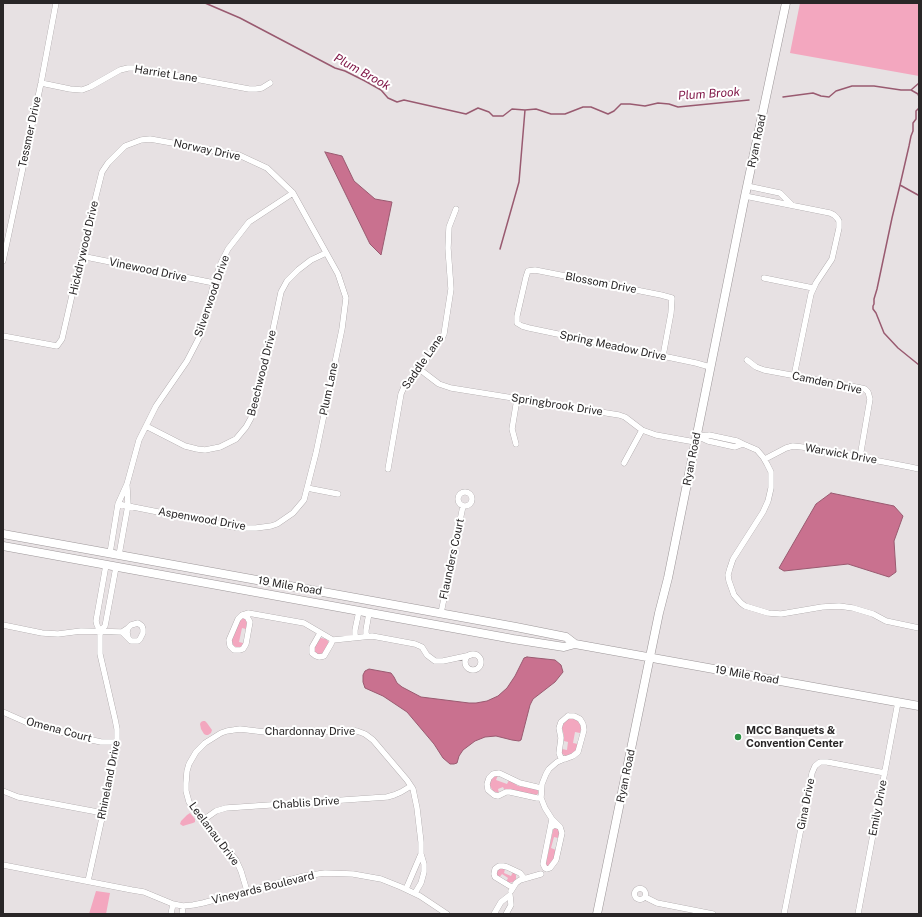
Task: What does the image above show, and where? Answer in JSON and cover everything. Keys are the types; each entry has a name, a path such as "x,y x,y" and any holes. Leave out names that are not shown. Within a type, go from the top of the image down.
{"main road":[{"name":"Ryan Road","path":"597,914 668,578 747,186 786,3"},
{"name":"19 Mile Road","path":"3,534 552,634 566,637 575,644"},
{"name":"19 Mile Road","path":"3,546 369,613 564,647 575,644 919,706"},
{"path":"81,560 81,552 87,549"},
{"path":"175,577 180,574 181,566"},
{"path":"357,610 355,606 356,602 362,599"},
{"path":"455,628 462,625 464,622 463,618"},
{"path":"547,644 552,640 552,634"}],"street":[{"name":"Tessmer Drive","path":"3,260 41,83 56,3"},
{"name":"Harriet Lane","path":"41,83 82,90 120,70 128,68 136,68 249,88 262,88 270,83"},
{"name":"Norway Drive","path":"117,153 125,146 141,140 150,139 239,155 267,168 293,193 326,253"},
{"name":"Hickdrywood Drive","path":"3,336 58,346 62,339 102,172 117,153"},
{"path":"747,186 780,193 793,206"},
{"name":"Silverwood Drive","path":"110,553 118,504 127,484 139,440 156,406 187,361 200,336 214,284 221,263 228,249 249,222 293,193"},
{"path":"745,196 830,213 839,221 839,228 832,258 813,288 794,376"},
{"name":"Saddle Lane","path":"388,469 404,387 441,340 444,334 450,289 448,248 449,227 456,209"},
{"name":"Beechwood Drive","path":"146,426 185,446 197,449 204,450 220,447 236,439 251,418 266,362 281,292 287,281 298,270 311,260 326,253"},
{"name":"Plum Lane","path":"284,520 293,513 304,500 316,453 342,329 346,298 338,274 326,253"},
{"name":"Vinewood Drive","path":"81,256 214,284"},
{"name":"Blossom Drive","path":"517,323 528,271 535,270 667,296 672,298 672,308 663,356"},
{"path":"764,278 813,288"},
{"name":"Spring Meadow Drive","path":"517,323 528,328 710,367"},
{"name":"Camden Drive","path":"746,360 760,369 865,389 870,398 860,457"},
{"name":"Springbrook Drive","path":"418,368 439,384 450,388 619,415 625,417 642,430 656,435 696,439 735,447 743,444 756,450 765,459"},
{"path":"516,444 512,429 517,399"},
{"path":"624,463 642,430"},
{"name":"Warwick Drive","path":"765,459 793,446 910,466 919,469"},
{"path":"765,459 772,480 767,506 733,559 728,575 734,595 741,603 745,606 768,613 781,614 822,607 839,606 853,608 873,614 886,621 919,628"},
{"name":"Silverwood Drive","path":"119,555 128,505 127,484"},
{"path":"307,488 338,494"},
{"name":"Aspenwood Drive","path":"118,504 239,528 272,526 284,520"},
{"name":"Flaunders Court","path":"441,613 463,506"},
{"name":"Rhineland Drive","path":"88,881 116,755 117,742 117,728 100,654 100,631 96,621 106,565"},
{"name":"Rhineland Drive","path":"100,631 105,626 116,566"},
{"path":"355,637 357,610"},
{"path":"251,614 245,646 240,650 234,650 230,646 229,640 238,619 242,615 248,613 304,624 333,640 372,636 415,644 422,647 427,655 439,662 471,655 476,655 479,658 480,663 476,669 471,669 467,667 463,660 458,658"},
{"path":"366,636 369,613"},
{"path":"242,615 247,617 250,622"},
{"path":"3,625 51,634 81,631 122,632 133,623 138,623 142,626 143,630 142,637 138,641 131,641 122,632"},
{"path":"128,628 128,637"},
{"path":"320,633 312,647 312,652 316,656 324,656 333,640"},
{"path":"465,662 467,657 471,655"},
{"name":"Emily Drive","path":"858,914 898,702"},
{"name":"Omena Court","path":"3,712 38,726 101,742 117,742"},
{"path":"506,914 511,905 510,895 518,881 541,874 550,868 556,860 562,833 560,827 552,819 545,808 541,798 541,788 549,769 557,762 573,756 580,749 584,727 582,722 577,717 568,716 561,722 560,728 562,738 557,762"},
{"name":"Chardonnay Drive","path":"213,738 227,731 240,729 281,734 347,730 365,734 373,740 411,786 415,795 418,808 421,854 424,864 424,872 421,883 416,893"},
{"name":"Leelanau Drive","path":"213,738 201,747 193,757 187,771 186,791 189,802 202,821 236,860 241,870 247,891"},
{"path":"559,753 561,758 565,759"},
{"name":"Gina Drive","path":"784,914 812,773 815,766 820,762 827,762 885,773"},
{"path":"541,788 520,783 499,773 493,774 488,778 487,784 488,790 494,795 510,792 541,798"},
{"name":"Chablis Drive","path":"202,821 212,814 226,808 387,797 401,792 411,786"},
{"path":"3,791 18,797 103,813"},
{"path":"541,874 552,819"},
{"path":"551,827 555,825 560,827"},
{"name":"Chardonnay Drive","path":"406,889 421,854"},
{"path":"543,864 546,868 550,868"},
{"name":"Vineyards Boulevard","path":"3,865 144,892 173,904 183,906 203,903 304,876 353,874 392,883 416,893 447,914"},
{"path":"513,888 495,877 495,869 499,866 507,866 518,871 524,878"},
{"path":"494,914 501,902 510,895"},
{"path":"645,897 657,903 714,914"},
{"path":"171,914 173,904"},
{"path":"182,914 183,906"}],"shaded area":[{"path":"800,3 919,3 919,76 790,53"},
{"path":"325,152 342,156 354,181 375,199 392,202 381,255 370,244"},
{"path":"831,493 894,506 903,516 894,541 896,572 889,577 848,564 784,571 779,568 816,504"},
{"path":"242,618 247,621 246,629 242,628 239,642 243,643 243,645 236,647 232,645 232,640"},
{"path":"321,638 326,639 329,642 324,653 319,655 315,652 314,647"},
{"path":"524,658 555,660 561,665 563,672 555,682 533,699 521,740 512,740 496,736 485,737 475,741 463,750 457,763 454,764 450,764 443,758 434,744 407,712 383,696 365,688 363,682 363,675 365,671 369,669 391,673 397,683 402,687 421,697 476,703 487,701 498,696 507,688"},
{"path":"570,718 577,720 581,725 581,728 580,733 575,732 573,743 578,744 575,752 566,756 562,754 562,749 567,750 568,742 564,741 562,728 564,722"},
{"path":"203,721 207,723 212,730 208,735 204,734 201,729 200,724"},
{"path":"498,775 496,780 507,784 509,780 518,786 537,789 539,793 536,795 511,790 505,791 503,787 498,789 499,793 493,791 490,786 490,780 494,776"},
{"path":"190,813 195,819 195,822 183,826 180,824 181,821"},
{"path":"554,828 557,828 560,831 558,838 554,837 551,848 556,850 553,861 546,866 546,863"},
{"path":"501,868 505,869 504,873 511,876 513,872 516,875 516,879 513,882 508,883 506,882 508,878 502,874 499,878 497,876 497,872"},
{"path":"96,891 110,893 106,914 89,914"}],"waterway":[{"name":"Plum Brook","path":"205,3 240,18 335,68 345,71 365,81 381,90 388,98 397,102 404,100 466,114 478,108 489,112 493,116 503,116 512,109 536,109 551,114 565,114 583,107 591,107 608,114 614,111 621,104 645,106 658,103 678,107 749,100"},
{"path":"911,90 919,83"},
{"name":"Plum Brook","path":"783,97 813,93 829,97 836,91 852,86 874,86 911,90 918,94 919,97"},
{"name":"Plum Brook","path":"919,108 916,111 916,119 913,123 913,131 873,306 884,333 898,348 919,365"},
{"path":"500,249 519,182 525,110"},
{"path":"900,185 918,195"}],"place":[{"name":"MCC Banquets & Convention Center","path":"738,737"}]}
